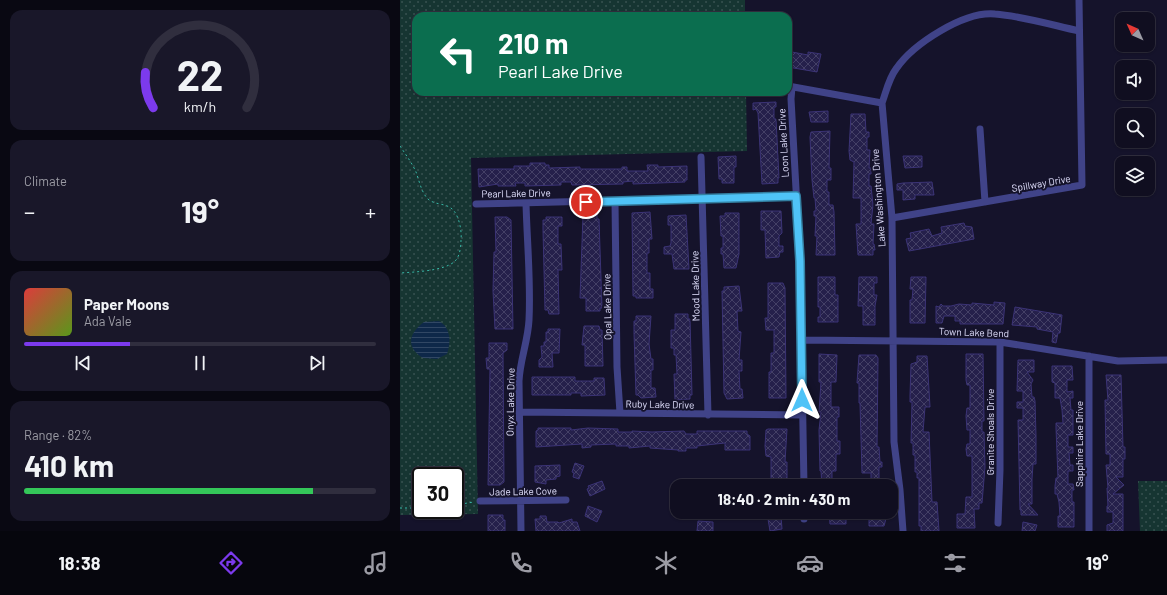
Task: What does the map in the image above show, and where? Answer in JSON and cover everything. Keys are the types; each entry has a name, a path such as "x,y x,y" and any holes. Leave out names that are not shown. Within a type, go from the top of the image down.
{"street":[{"name":"Spillway Drive","path":"892,218 1082,186 1079,0"},
{"name":"Lake Washington Drive","path":"903,531 902,503 894,442 892,218 882,103 896,69 914,50 942,31 969,17 994,14 1079,31"},
{"path":"792,86 882,103"},
{"name":"Loon Lake Drive","path":"791,96 800,261 804,479"},
{"path":"980,129 985,202"},
{"name":"Mood Lake Drive","path":"701,157 708,414"},
{"name":"Pearl Lake Drive","path":"476,204 703,200 796,196"},
{"name":"Opal Lake Drive","path":"616,201 617,367 620,413"},
{"name":"Onyx Lake Drive","path":"521,531 519,412 520,367 527,340 529,320 526,203"},
{"name":"Town Lake Bend","path":"802,340 1000,342 1118,361 1167,360"},
{"name":"Granite Shoals Drive","path":"998,523 1000,470 1000,342"},
{"name":"Sapphire Lake Drive","path":"1089,356 1089,531"},
{"name":"Ruby Lake Drive","path":"519,412 802,415"},
{"name":"Jade Lake Cove","path":"480,501 566,500"}],"path":[{"path":"400,146 416,172 426,198 433,202 447,206 453,210 457,216 462,234 459,253 456,260 451,264 430,270 400,273"},
{"path":"464,504 480,501"},
{"path":"400,508 412,508"}],"green space":[{"path":"400,0 745,0 745,12 412,12 412,96 746,96 747,151 471,158 478,514 464,514 464,467 412,467 412,515 400,515"},
{"path":"1138,481 1167,481 1167,531 1140,531"}],"water":[{"path":"439,321 448,331 449,345 447,354 437,359 423,358 417,354 411,345 412,335 424,322"}],"building":[{"path":"792,52 808,55 808,52 821,54 817,72 792,68"},
{"path":"776,102 776,107 774,107 774,119 776,119 779,178 778,183 762,184 758,113 756,109 753,110 753,103"},
{"path":"828,111 828,122 811,122 809,112"},
{"path":"851,114 865,114 866,132 869,132 869,137 867,137 867,150 870,150 869,168 871,168 871,174 869,174 869,186 871,186 873,205 871,224 874,224 873,244 875,250 873,250 873,255 858,255 856,224 861,224 861,198 853,198 854,162 850,160 849,151"},
{"path":"830,131 829,168 831,168 831,180 827,180 827,192 829,192 829,205 833,205 834,212 835,255 816,255 817,236 815,236 816,216 814,216 814,211 816,211 812,180 810,137 811,132"},
{"path":"736,156 734,183 722,183 722,179 719,179 718,157"},
{"path":"903,156 922,156 922,167 905,168"},
{"path":"530,163 545,163 545,165 549,165 549,168 580,167 580,169 622,169 622,167 627,167 627,171 648,171 647,165 658,165 658,167 687,166 687,180 685,180 685,182 633,184 633,181 623,182 623,184 572,185 571,182 561,182 561,185 525,186 525,183 515,183 516,186 498,186 498,184 479,187 478,169 514,169 514,166 530,166"},
{"path":"932,182 934,195 915,195 915,199 903,200 903,190 897,190 897,184"},
{"path":"761,211 781,211 782,233 779,236 779,246 783,246 783,252 780,252 779,257 766,258 765,230 761,230"},
{"path":"650,212 652,239 649,239 647,273 650,273 650,289 653,289 653,298 636,298 636,296 633,296 632,213"},
{"path":"725,213 739,213 739,254 736,268 724,268 723,254 721,254 721,248 723,248 723,236 721,236 720,216 725,216"},
{"path":"597,214 597,219 599,219 602,308 600,308 600,311 586,311 586,298 580,298 583,215"},
{"path":"686,215 689,269 674,269 672,254 664,254 664,247 670,246 671,243 671,225 668,225 668,216"},
{"path":"495,217 507,217 511,220 513,329 495,329 493,291 494,252 496,252"},
{"path":"546,217 562,217 562,226 558,226 558,244 561,244 562,270 558,270 559,314 549,314 548,310 545,310 543,220 546,220"},
{"path":"964,223 965,226 972,227 974,239 909,251 906,239 911,238 910,233 929,229 932,236 942,233 941,227"},
{"path":"818,277 835,277 835,295 838,295 838,322 818,322 818,317 820,317 820,307 818,307"},
{"path":"859,277 877,277 877,283 874,283 874,295 877,295 875,306 875,325 863,325 863,306 858,306"},
{"path":"911,277 926,277 925,323 910,323 910,300 912,300 913,289 910,289"},
{"path":"768,283 783,283 785,288 786,398 769,398 769,372 771,372 771,353 774,353 774,330 766,330 765,318 768,318"},
{"path":"739,286 742,311 737,311 738,331 741,332 739,360 742,360 742,371 739,371 740,389 742,389 743,398 727,399 724,393 722,291 724,291 724,287"},
{"path":"994,302 1005,303 1003,324 960,324 960,321 955,321 955,316 944,316 942,323 936,323 936,306 939,307 941,304 943,306 959,304 972,305 972,303 994,305"},
{"path":"1015,307 1062,315 1060,333 1058,333 1056,343 1052,342 1053,332 1037,329 1037,327 1012,325"},
{"path":"675,314 688,314 688,319 690,319 692,395 690,395 690,399 675,400 674,374 677,374 676,355 674,355 674,348 671,348 671,330 675,330"},
{"path":"636,316 651,316 649,344 651,359 653,359 653,370 651,370 651,388 655,388 656,397 641,398 636,395 634,321 636,321"},
{"path":"584,326 599,326 600,330 602,330 603,366 585,366 585,345 582,345"},
{"path":"548,329 560,329 559,353 552,353 553,367 539,367 539,360 542,357 541,346 544,346 544,342 546,342 546,332 548,332"},
{"path":"489,343 507,343 507,350 503,353 504,482 500,485 488,485 490,369 487,369 486,358 489,358"},
{"path":"819,354 837,355 836,382 831,382 831,407 839,407 839,417 837,417 837,441 840,441 840,454 836,454 836,471 832,471 832,479 822,479 820,471 819,430 821,412 819,412 821,382 819,382"},
{"path":"966,354 983,354 984,421 982,421 982,432 984,432 985,467 982,503 979,503 979,509 974,509 975,528 957,528 957,514 965,514 966,497 972,497 972,456 967,456 966,449 967,444 970,444 970,430 967,430 966,416 967,408 970,408 970,385 967,385 966,380"},
{"path":"859,355 876,355 878,358 877,447 879,447 880,462 882,462 882,467 879,467 879,479 871,479 871,473 862,473 859,383 857,383"},
{"path":"917,356 927,356 930,407 925,407 923,432 929,432 932,502 937,502 939,531 921,531 921,526 919,526 919,478 917,478 917,472 915,472 915,455 913,455 913,443 911,443 912,402 910,402 911,364 917,362"},
{"path":"1018,360 1034,360 1034,372 1027,372 1033,380 1031,384 1032,397 1034,397 1035,401 1036,436 1036,464 1033,464 1032,504 1028,504 1038,515 1021,515 1020,510 1018,420 1023,420 1023,408 1017,408 1017,402 1023,402 1023,391 1017,391"},
{"path":"1052,366 1072,366 1073,380 1067,380 1067,392 1073,391 1073,398 1070,398 1071,410 1073,410 1073,435 1068,435 1068,447 1073,447 1073,453 1069,453 1070,465 1073,465 1073,471 1068,471 1068,484 1073,484 1074,490 1072,490 1072,502 1074,502 1074,527 1058,527 1058,516 1060,516 1059,502 1057,494 1055,494 1056,478 1058,478 1056,423 1063,423 1060,398 1055,398 1055,383 1052,382"},
{"path":"1106,375 1121,375 1123,447 1125,447 1125,459 1123,459 1123,477 1116,477 1124,485 1113,494 1123,494 1123,531 1107,531 1107,525 1113,523 1113,512 1107,512 1108,488 1106,465 1110,465 1110,454 1106,454 1105,400 1108,400"},
{"path":"532,377 575,377 575,381 594,381 594,378 604,378 605,395 581,396 581,393 571,393 571,395 532,395"},
{"path":"538,428 571,428 571,430 588,428 618,429 618,432 684,431 686,434 697,434 697,431 747,431 747,434 750,436 750,450 725,450 725,443 697,446 697,448 686,448 686,451 650,448 650,446 629,448 629,446 616,446 616,444 591,445 591,447 582,448 582,444 536,447 536,431"},
{"path":"787,429 785,462 787,462 787,479 771,479 771,457 766,456 766,430"},
{"path":"575,463 584,466 579,479 573,477 574,473 572,472"},
{"path":"560,465 560,476 556,477 556,479 546,480 546,484 535,482 535,466"},
{"path":"602,481 605,489 590,496 587,489 589,488 588,486"},
{"path":"588,506 602,511 597,522 585,516"},
{"path":"488,515 503,515 503,520 505,520 505,531 488,531"},
{"path":"540,516 546,516 547,522 559,523 572,519 572,522 577,522 580,531 536,531 535,519 540,519"},
{"path":"768,519 781,519 782,529 770,531"},
{"path":"830,519 846,519 846,524 830,524"},
{"path":"869,519 886,519 884,526 869,526"},
{"path":"698,521 713,522 713,531 697,531"},
{"path":"1023,522 1037,525 1035,531 1022,531"}],"route":[{"path":"586,202 703,200 796,196 800,261 802,400"}]}
